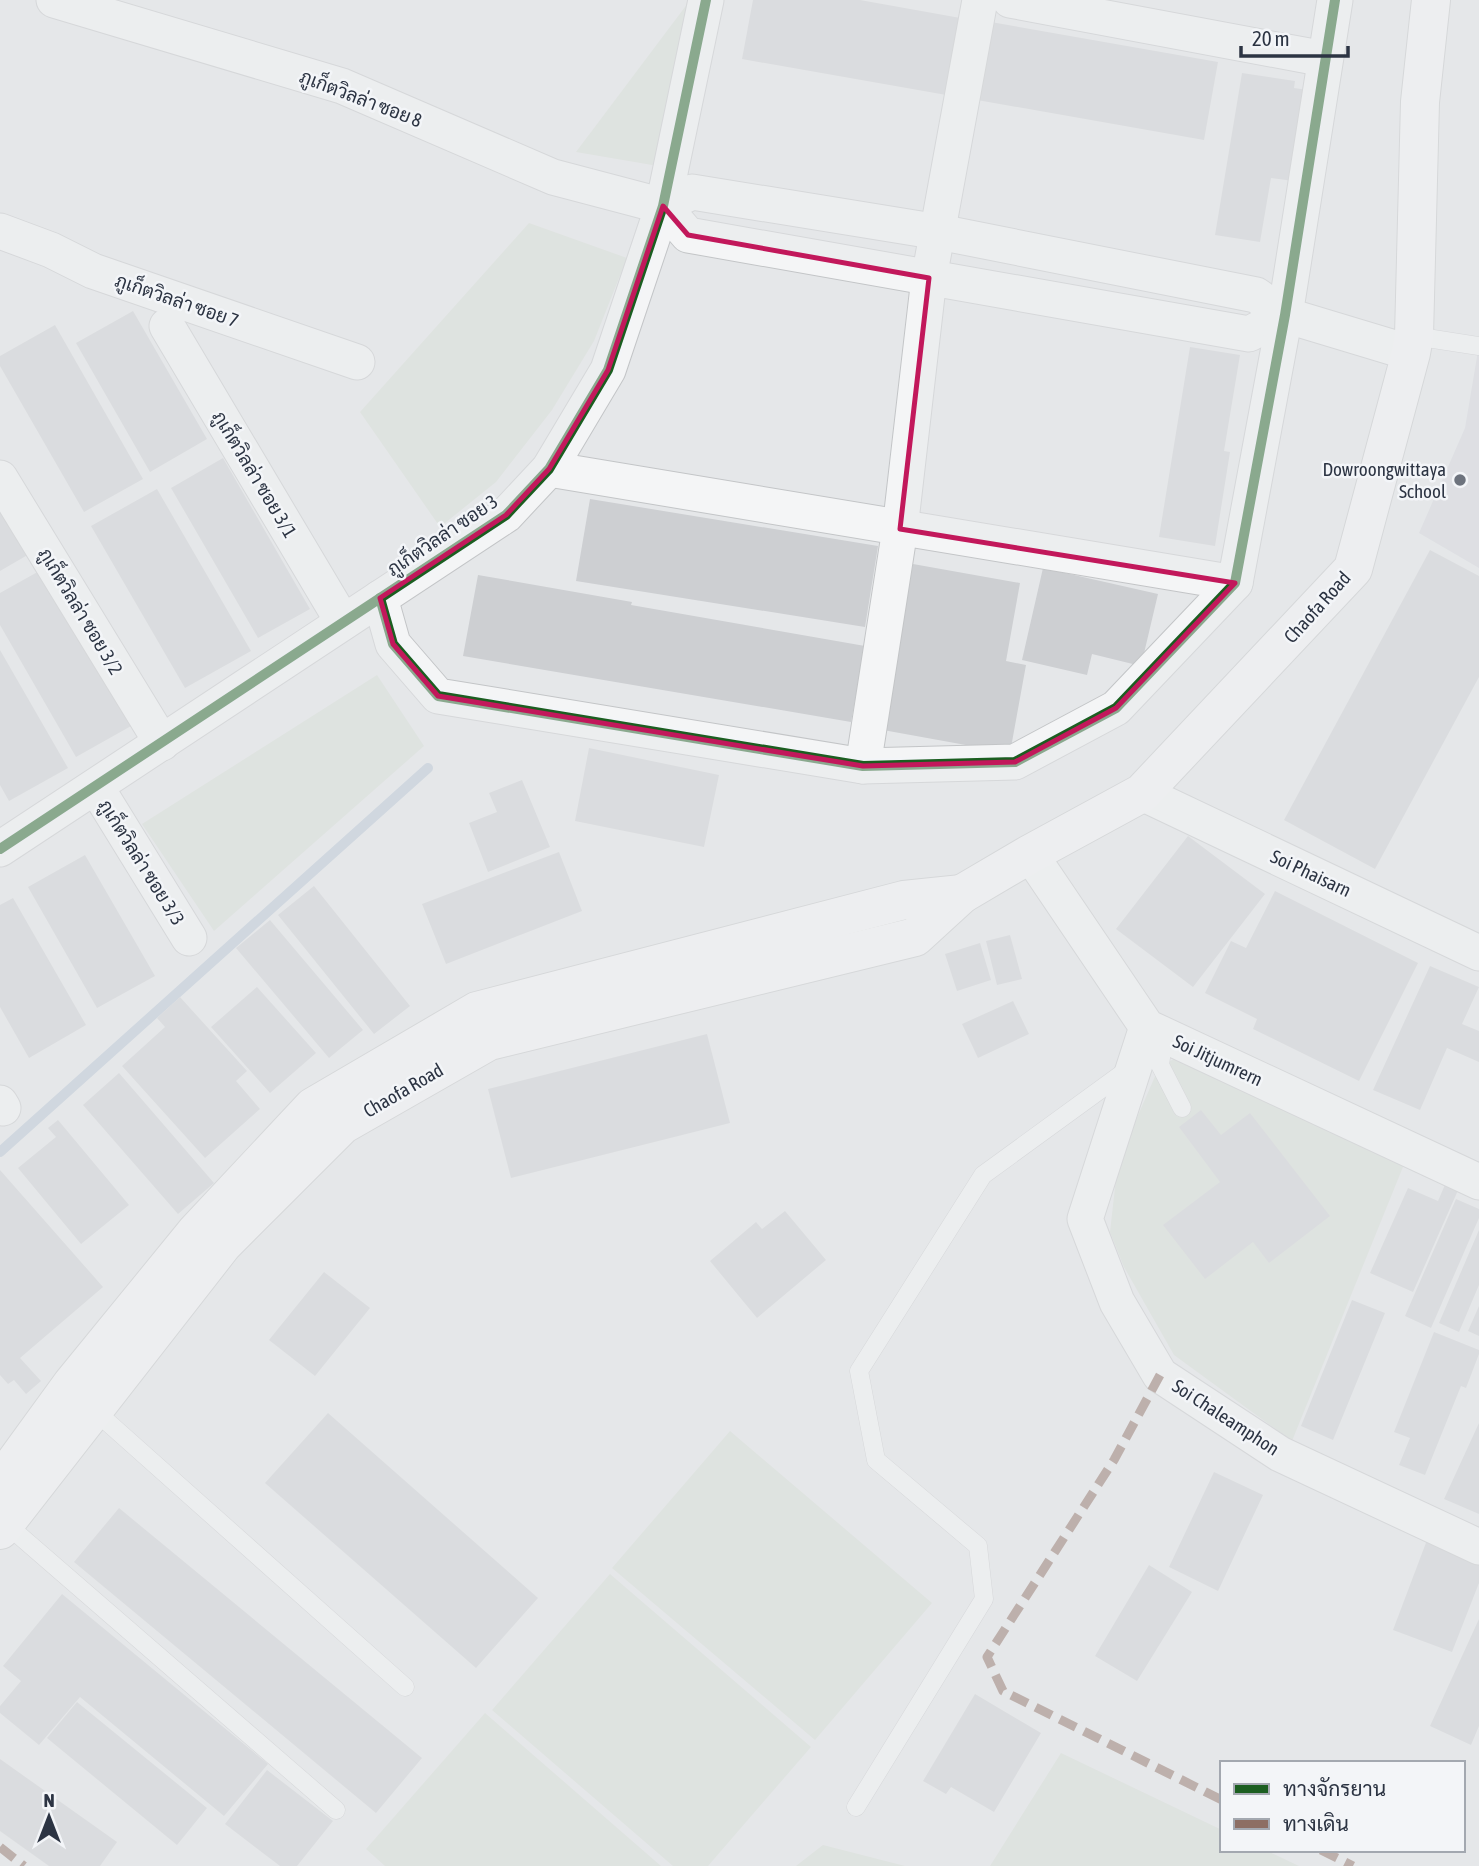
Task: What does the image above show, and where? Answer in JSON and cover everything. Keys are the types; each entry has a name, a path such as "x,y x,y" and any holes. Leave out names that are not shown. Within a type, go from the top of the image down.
{"main road":[{"name":"Chaofa Road","path":"2,1526 223,1244 342,1125 489,1041 915,937 962,894 1142,793 1353,569 1413,344 1420,102 1431,0"},
{"name":"Chaofa Road","path":"0,1483 72,1384 196,1232 313,1107 477,1011 904,900 962,894"}],"street":[{"name":"ภูเก็ตวิลล่า ซอย 8","path":"54,0 342,86 553,177 663,206"},
{"name":"ภูเก็ตวิลล่า ซอย 3","path":"0,849 506,515 549,468 608,370 663,206 705,0"},
{"path":"863,766 900,528 929,278 981,0"},
{"path":"1010,0 1325,59"},
{"path":"380,598 393,644 438,696 863,766 1015,762 1116,708 1235,583 1285,315 1335,0"},
{"path":"1285,315 1249,334 929,278 688,235 663,206 692,192 939,232 1256,295 1285,315 1413,344"},
{"name":"ภูเก็ตวิลล่า ซอย 7","path":"0,231 51,250 93,271 357,362"},
{"name":"ภูเก็ตวิลล่า ซอย 3/1","path":"167,326 343,622"},
{"path":"549,468 1235,583"},
{"name":"ภูเก็ตวิลล่า ซอย 3/2","path":"0,478 162,744"},
{"name":"ภูเก็ตวิลล่า ซอย 3/3","path":"96,787 188,938"},
{"name":"Soi Phaisarn","path":"1142,793 1479,953"},
{"path":"1030,854 1156,1031"},
{"name":"Soi Chaleamphon","path":"1156,1031 1135,1064 1085,1219 1117,1302 1160,1375 1280,1454 1479,1547"},
{"name":"Soi Jitjumrern","path":"1156,1031 1479,1182"}],"lane":[{"path":"1413,344 1479,346"},
{"path":"1156,1031 1160,1065 1182,1108"},
{"path":"856,1807 984,1599 978,1546 876,1460 859,1371 983,1175 1135,1064"},
{"path":"94,1410 405,1687"},
{"path":"2,1526 336,1810"}],"highlighted area":[{"path":"663,206 688,235 929,278 900,529 1235,583 1116,708 1015,762 863,766 438,696 393,644 380,598 506,515 549,469 608,370"}],"shaded area":[{"path":"688,3 658,166 576,152"},
{"path":"529,223 627,258 594,341 552,410 496,482 440,527 360,412"},
{"name":"Dowroongwittaya School","path":"1479,345 1479,568 1419,533 1465,428"},
{"path":"377,675 424,746 214,931 142,824"},
{"path":"1182,1056 1405,1162 1292,1441 1174,1355 1124,1267 1110,1232 1118,1161 1160,1065"},
{"path":"730,1431 932,1603 815,1740 612,1568"},
{"path":"610,1574 811,1747 708,1866 673,1866 492,1710"},
{"path":"485,1713 661,1866 385,1866 366,1849"},
{"path":"1061,1753 1220,1829 1220,1852 1269,1852 1299,1866 990,1866"},
{"path":"823,1845 905,1866 796,1866"}],"building":[{"path":"753,0 860,0 966,19 952,96 742,59"},
{"path":"991,22 1218,62 1204,140 977,100"},
{"path":"1242,73 1295,81 1294,88 1315,91 1301,182 1271,178 1260,242 1215,235"},
{"path":"133,311 207,439 150,472 76,343"},
{"path":"55,325 143,479 84,512 0,366 0,356"},
{"path":"1190,347 1240,355 1224,451 1230,452 1215,546 1159,537"},
{"path":"223,458 310,609 258,638 171,488"},
{"path":"157,489 251,651 185,688 91,526"},
{"path":"0,499 31,553 0,571"},
{"path":"590,499 878,546 865,627 576,581"},
{"path":"1430,550 1479,576 1479,677 1375,869 1284,820"},
{"path":"913,564 1020,583 1006,661 1026,665 1010,753 883,730"},
{"path":"50,565 140,721 76,757 0,625 0,593"},
{"path":"1043,568 1158,594 1141,666 1092,654 1087,675 1022,660"},
{"path":"478,575 865,646 851,722 463,656"},
{"path":"0,650 68,768 9,801 0,785"},
{"path":"589,748 719,775 704,847 575,821"},
{"path":"522,780 550,847 488,872 469,823 497,812 489,793"},
{"path":"1188,836 1265,894 1193,987 1116,929"},
{"path":"559,852 582,911 446,964 422,904"},
{"path":"85,855 155,976 97,1008 28,887"},
{"path":"314,886 410,1006 374,1034 278,915"},
{"path":"1275,891 1418,963 1359,1081 1253,1029 1257,1019 1205,993 1231,941 1246,948"},
{"path":"13,898 86,1025 29,1058 0,1007 0,905"},
{"path":"270,920 363,1030 329,1058 236,948"},
{"path":"1010,935 1022,979 997,985 986,941"},
{"path":"980,943 991,980 957,991 945,954"},
{"path":"1430,966 1479,987 1462,1024 1479,1031 1479,1062 1447,1048 1420,1110 1373,1090"},
{"path":"257,987 316,1053 270,1093 211,1027"},
{"path":"180,997 247,1071 236,1081 260,1109 205,1158 122,1066 165,1027 157,1018"},
{"path":"1013,1001 1029,1034 978,1058 962,1024"},
{"path":"707,1034 730,1123 511,1178 488,1089"},
{"path":"119,1073 214,1183 178,1214 83,1105"},
{"path":"1201,1110 1221,1135 1250,1113 1330,1216 1269,1263 1253,1242 1205,1279 1163,1225 1220,1182 1179,1127"},
{"path":"58,1120 129,1205 81,1244 18,1168 56,1137 48,1128"},
{"path":"0,1170 103,1287 20,1358 41,1381 26,1394 14,1380 8,1384 0,1375"},
{"path":"1450,1173 1463,1179 1413,1292 1370,1273 1408,1188 1438,1201"},
{"path":"1456,1199 1479,1209 1479,1218 1431,1328 1405,1316"},
{"path":"785,1211 826,1260 757,1318 710,1261 756,1222 762,1229"},
{"path":"1479,1230 1479,1285 1459,1332 1439,1323"},
{"path":"324,1272 370,1308 315,1376 269,1340"},
{"path":"1352,1300 1385,1313 1333,1440 1301,1426"},
{"path":"1479,1306 1479,1336 1468,1331"},
{"path":"1434,1332 1479,1350 1479,1354 1466,1388 1461,1386 1425,1475 1399,1465 1410,1438 1394,1432"},
{"path":"328,1413 538,1598 476,1668 265,1483"},
{"path":"1479,1423 1479,1514 1444,1499"},
{"path":"1214,1472 1263,1495 1218,1591 1169,1567"},
{"path":"119,1508 422,1758 376,1813 74,1562"},
{"path":"1427,1540 1479,1560 1479,1583 1452,1652 1393,1630"},
{"path":"1149,1565 1192,1592 1137,1681 1095,1656"},
{"path":"62,1594 268,1764 224,1816 80,1697 39,1745 0,1713 0,1706 21,1681 3,1666"},
{"path":"1479,1619 1479,1726 1471,1745 1430,1726"},
{"path":"975,1694 1041,1733 994,1812 951,1787 946,1794 923,1781"},
{"path":"77,1702 207,1808 177,1845 47,1738"},
{"path":"0,1759 117,1842 100,1866 49,1866 0,1831"},
{"path":"267,1770 333,1821 297,1866 280,1866 225,1824"}],"waterway":[{"path":"0,1152 428,768"}],"marked path":[{"path":"1160,1375 1114,1460 987,1657 1003,1691 1220,1799"},
{"path":"0,1847 24,1866"},
{"path":"1325,1852 1353,1866"}],"cycle path":[{"path":"0,849 506,515 549,469 608,370 663,206 706,0"},
{"path":"380,598 393,644 438,696 863,766 1015,762 1116,708 1235,583 1285,315 1335,0"}],"place":[{"name":"Dowroongwittaya School","path":"1460,480"}]}
